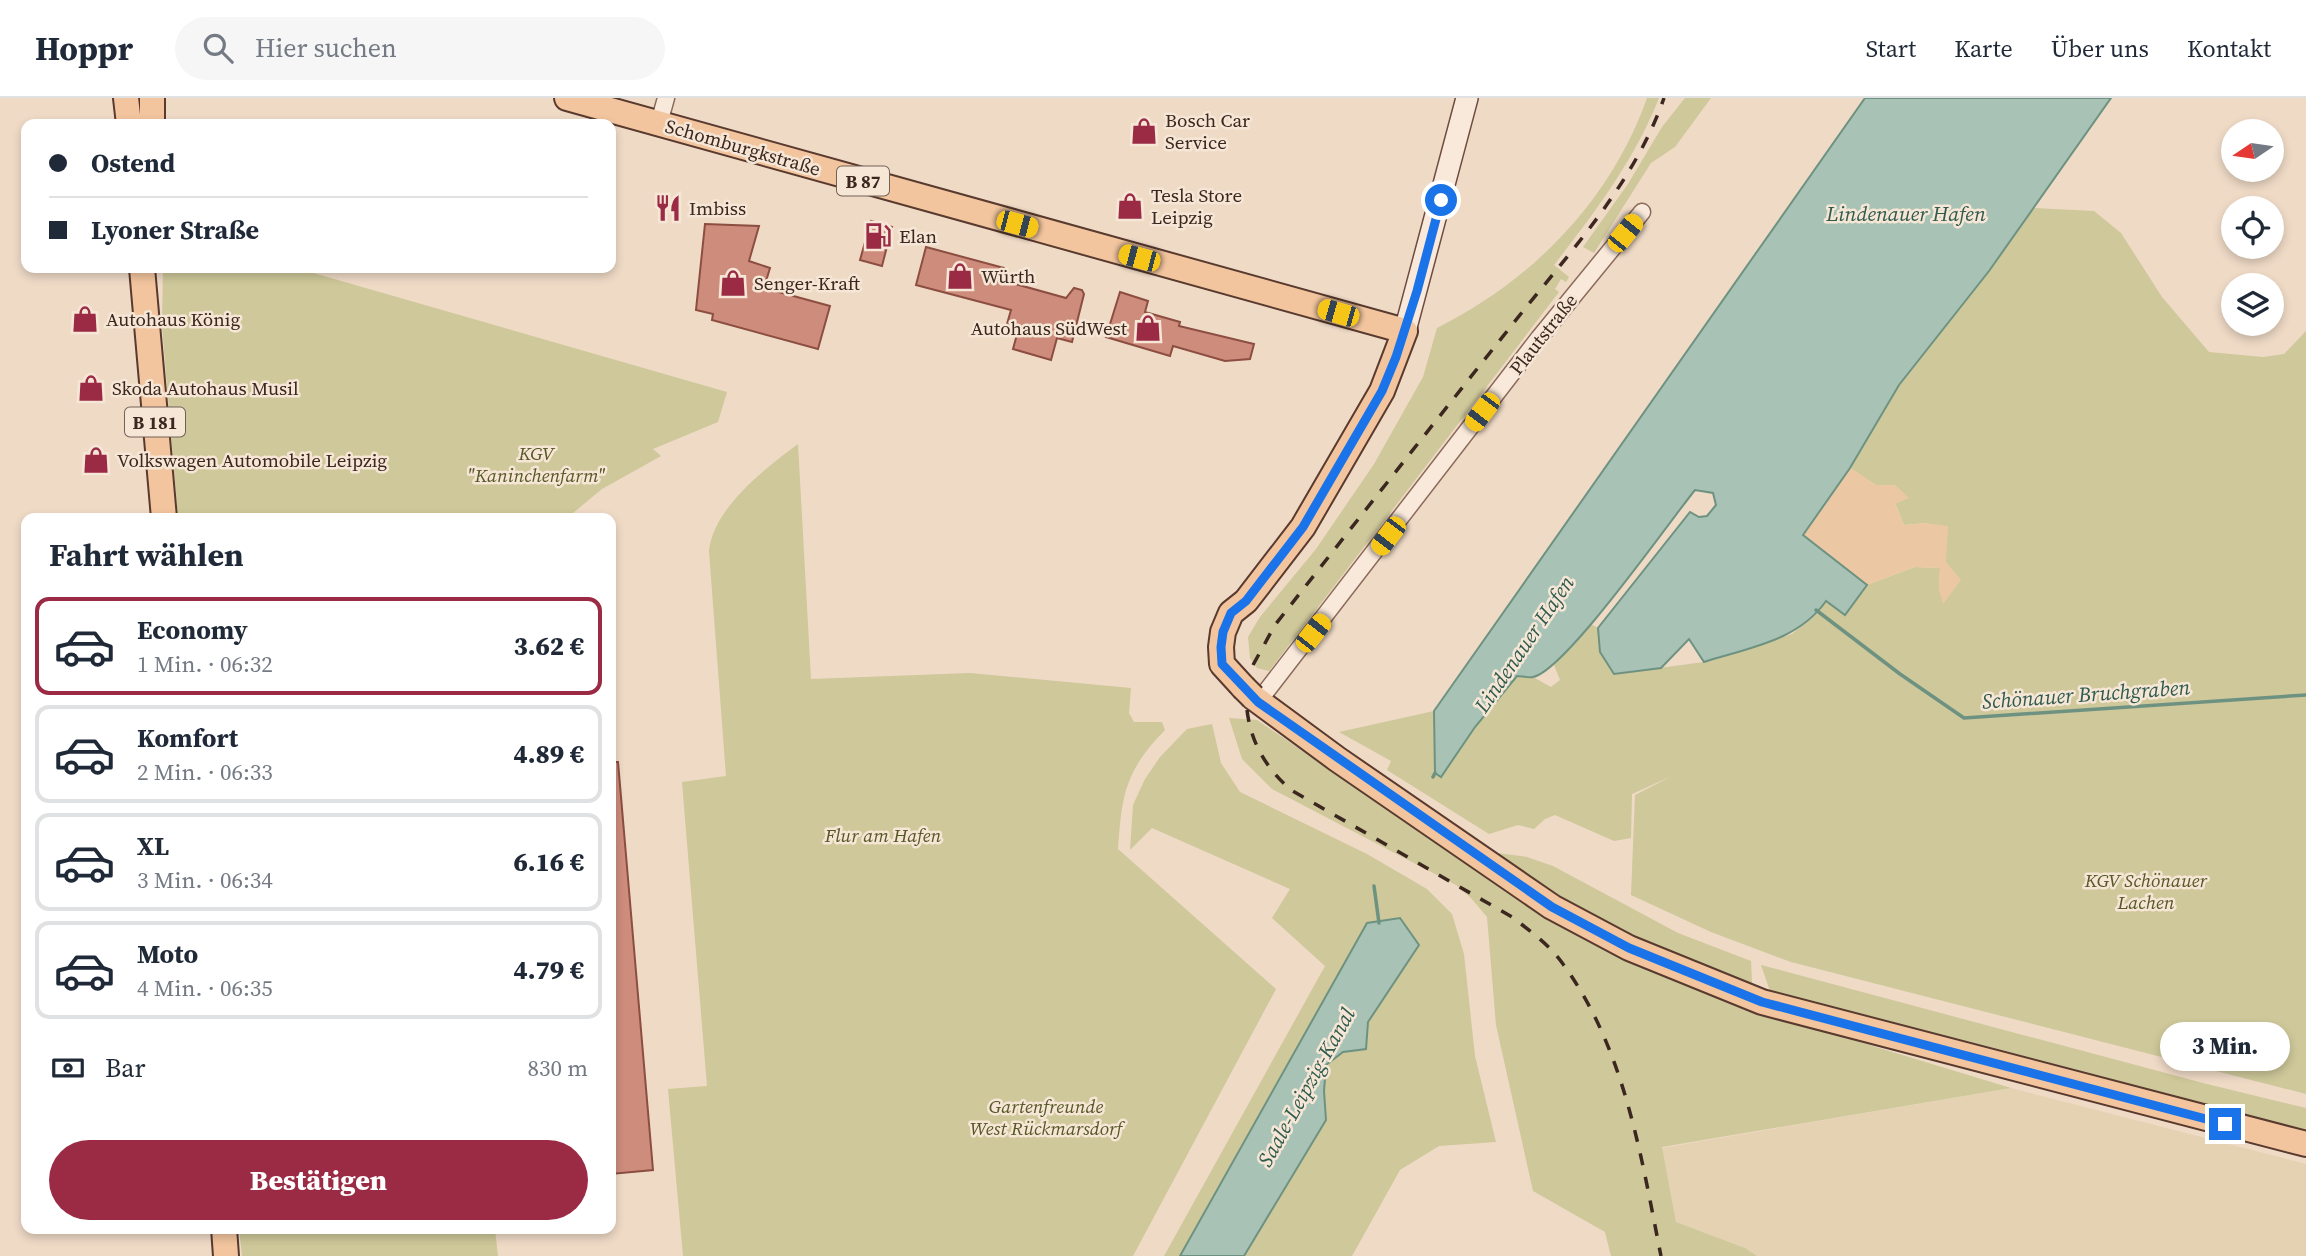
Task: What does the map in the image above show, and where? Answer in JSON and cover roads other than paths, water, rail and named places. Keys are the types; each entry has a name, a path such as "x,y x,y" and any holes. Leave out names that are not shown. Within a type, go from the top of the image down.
{"main road":[{"path":"126,98 128,119"},
{"path":"152,98 152,119"},
{"name":"Schomburgkstraße","path":"567,98 1405,331"},
{"path":"1467,98 1405,331 1387,381 1303,527 1246,601 1231,613 1221,647 1222,664 1248,692 1552,907 1640,953 1762,1002 2306,1144"},
{"name":"B 181","path":"142,273 164,513"},
{"name":"B 181","path":"147,325 150,273"},
{"path":"224,1234 226,1256"}],"street":[{"path":"659,123 666,98"},
{"name":"Plautstraße","path":"1248,692 1642,212"}],"water":[{"name":"Lindenauer Hafen","path":"1865,98 2111,98 1989,271 1899,385 1850,468 1803,535 1867,585 1845,615 1826,601 1815,615 1801,625 1755,647 1704,662 1689,639 1661,668 1614,674 1600,652 1598,628 1690,512 1699,517 1707,516 1716,505 1713,493 1695,490 1641,562 1568,650 1548,669 1533,677 1517,676 1475,727 1441,777 1435,773 1434,711"},
{"name":"Saale-Leipzig-Kanal","path":"1400,918 1419,945 1368,1022 1366,1049 1343,1052 1326,1065 1326,1120 1244,1256 1180,1256 1367,923"}],"waterway":[{"name":"Schönauer Bruchgraben","path":"1816,610 1900,674 1964,718 2306,695"},
{"name":"Lindenauer Hafen","path":"1433,777 1435,773"},
{"path":"1374,886 1379,923"}],"railway":[{"path":"1253,665 1275,625 1596,220 1635,162 1664,98"},
{"path":"1247,710 1252,733 1261,754 1274,773 1291,790 1512,917 1558,957 1602,1031 1616,1067 1638,1142 1661,1256"}],"place":[{"name":"Bosch Car Service","path":"1144,131"},
{"name":"Tesla Store Leipzig","path":"1130,206"},
{"name":"Imbiss","path":"668,208"},
{"name":"Elan","path":"878,236"},
{"name":"Würth","path":"960,276"},
{"name":"Senger-Kraft","path":"733,283"},
{"name":"Autohaus König","path":"85,319"},
{"name":"Autohaus SüdWest","path":"1148,328"},
{"name":"Skoda Autohaus Musil","path":"91,388"},
{"name":"Volkswagen Automobile Leipzig","path":"96,460"}],"park label":[{"name":"KGV \"Kaninchenfarm\"","path":"536,464"},
{"name":"Flur am Hafen","path":"883,835"},
{"name":"KGV Schönauer Lachen","path":"2146,891"},
{"name":"Gartenfreunde West Rückmarsdorf","path":"1046,1117"}]}
